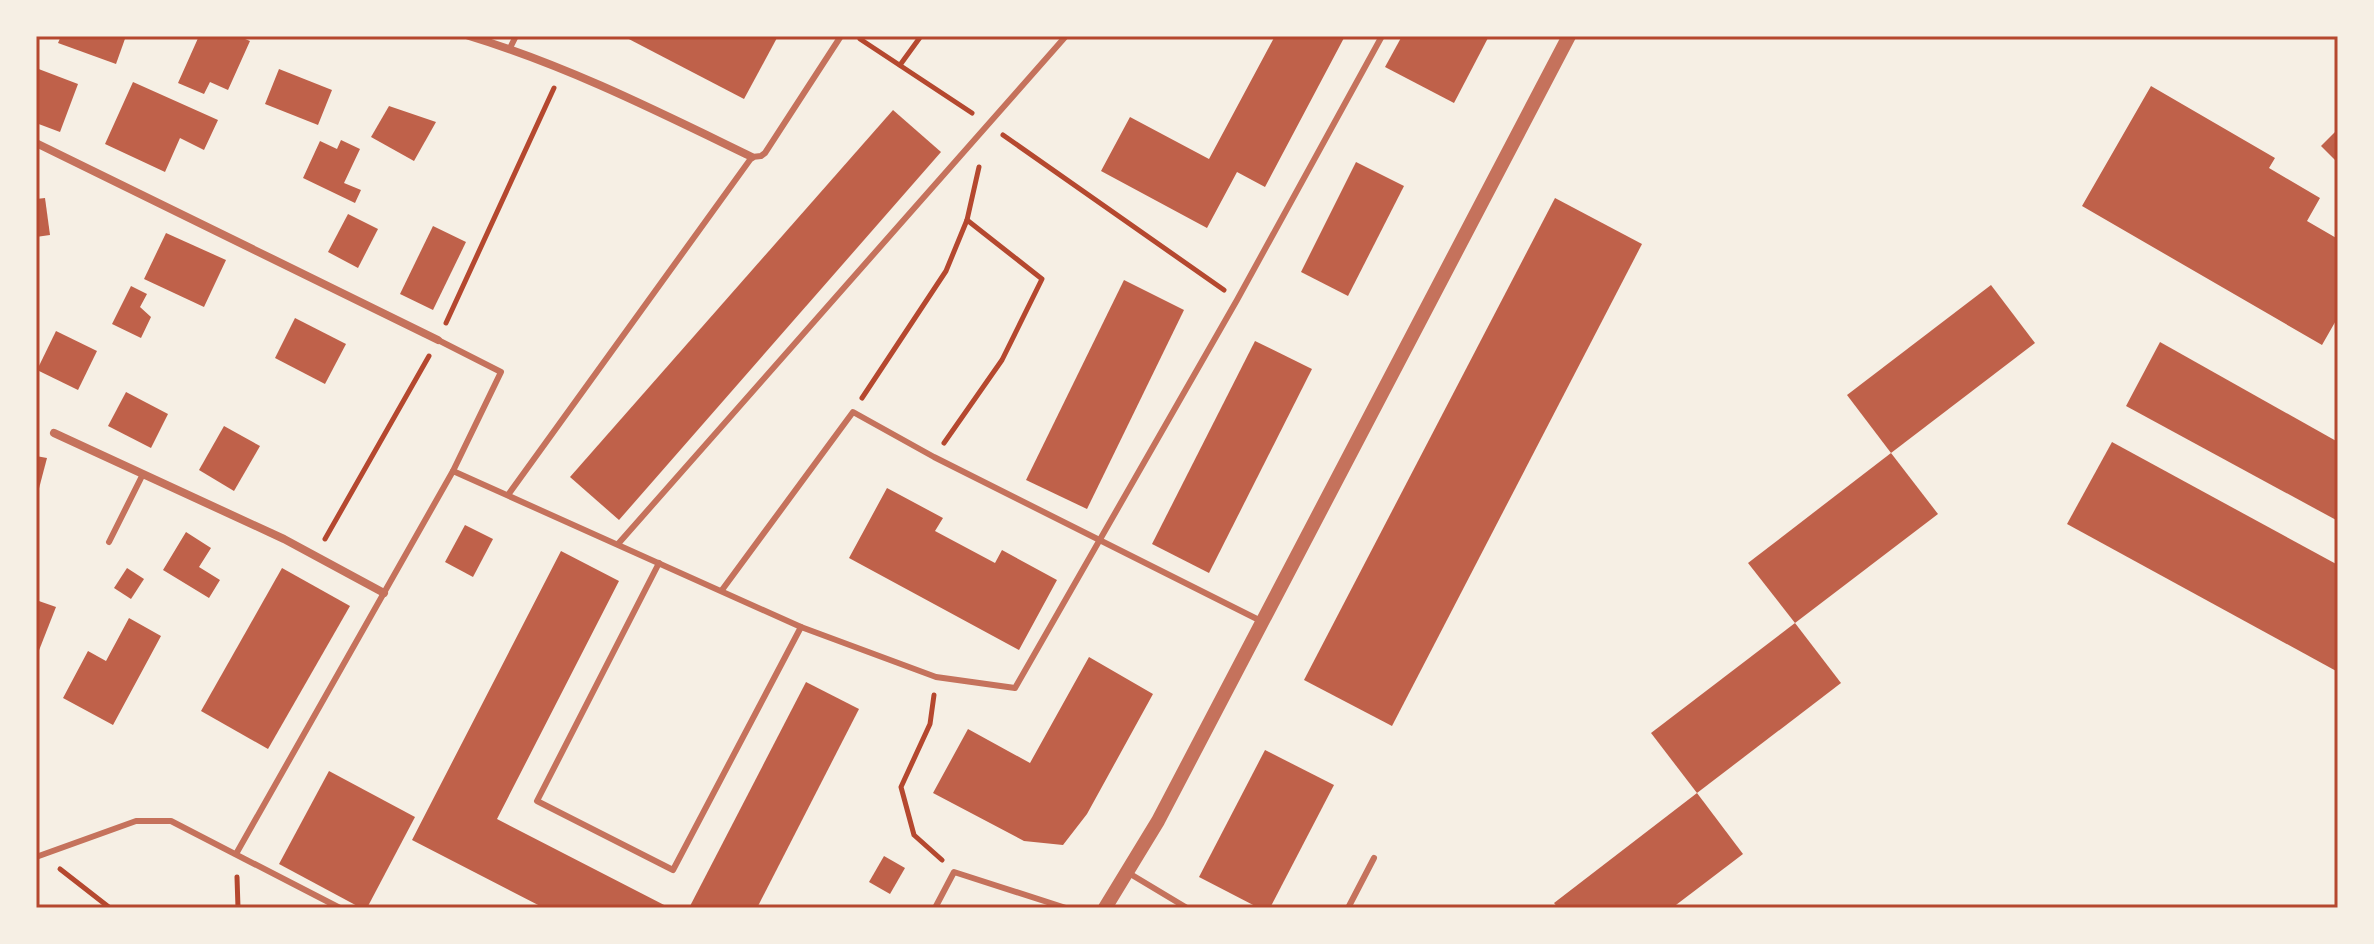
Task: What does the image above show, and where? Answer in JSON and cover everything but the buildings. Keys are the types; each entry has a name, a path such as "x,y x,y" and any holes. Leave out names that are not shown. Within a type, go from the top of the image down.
{"street":[{"path":"469,36 510,48 604,86 752,157"},
{"path":"1105,908 1150,835 1569,36"},
{"path":"36,143 438,340"},
{"path":"54,433 284,539 384,593"}],"lane":[{"path":"510,48 516,36"},
{"path":"508,495 752,157 765,153 841,36"},
{"path":"618,544 1066,36"},
{"path":"453,471 801,627 936,677 1015,688 1237,300 1382,36"},
{"path":"236,854 453,471 501,372 438,340"},
{"path":"722,590 853,412 934,457 1263,622"},
{"path":"109,542 143,474"},
{"path":"659,563 537,801 673,870 801,627"},
{"path":"39,856 136,821 171,821 340,908"},
{"path":"1348,908 1374,858"},
{"path":"935,908 954,872 1066,908"},
{"path":"1127,872 1187,908"}],"path":[{"path":"856,36 988,124 1237,300"},
{"path":"900,65 921,36"},
{"path":"316,556 438,340 563,69"},
{"path":"853,412 946,271 967,220 979,165"},
{"path":"934,457 1002,360 1042,279 967,220"},
{"path":"936,677 930,724 901,787 914,835 954,872"},
{"path":"236,854 238,908"},
{"path":"39,856 110,908"}]}
